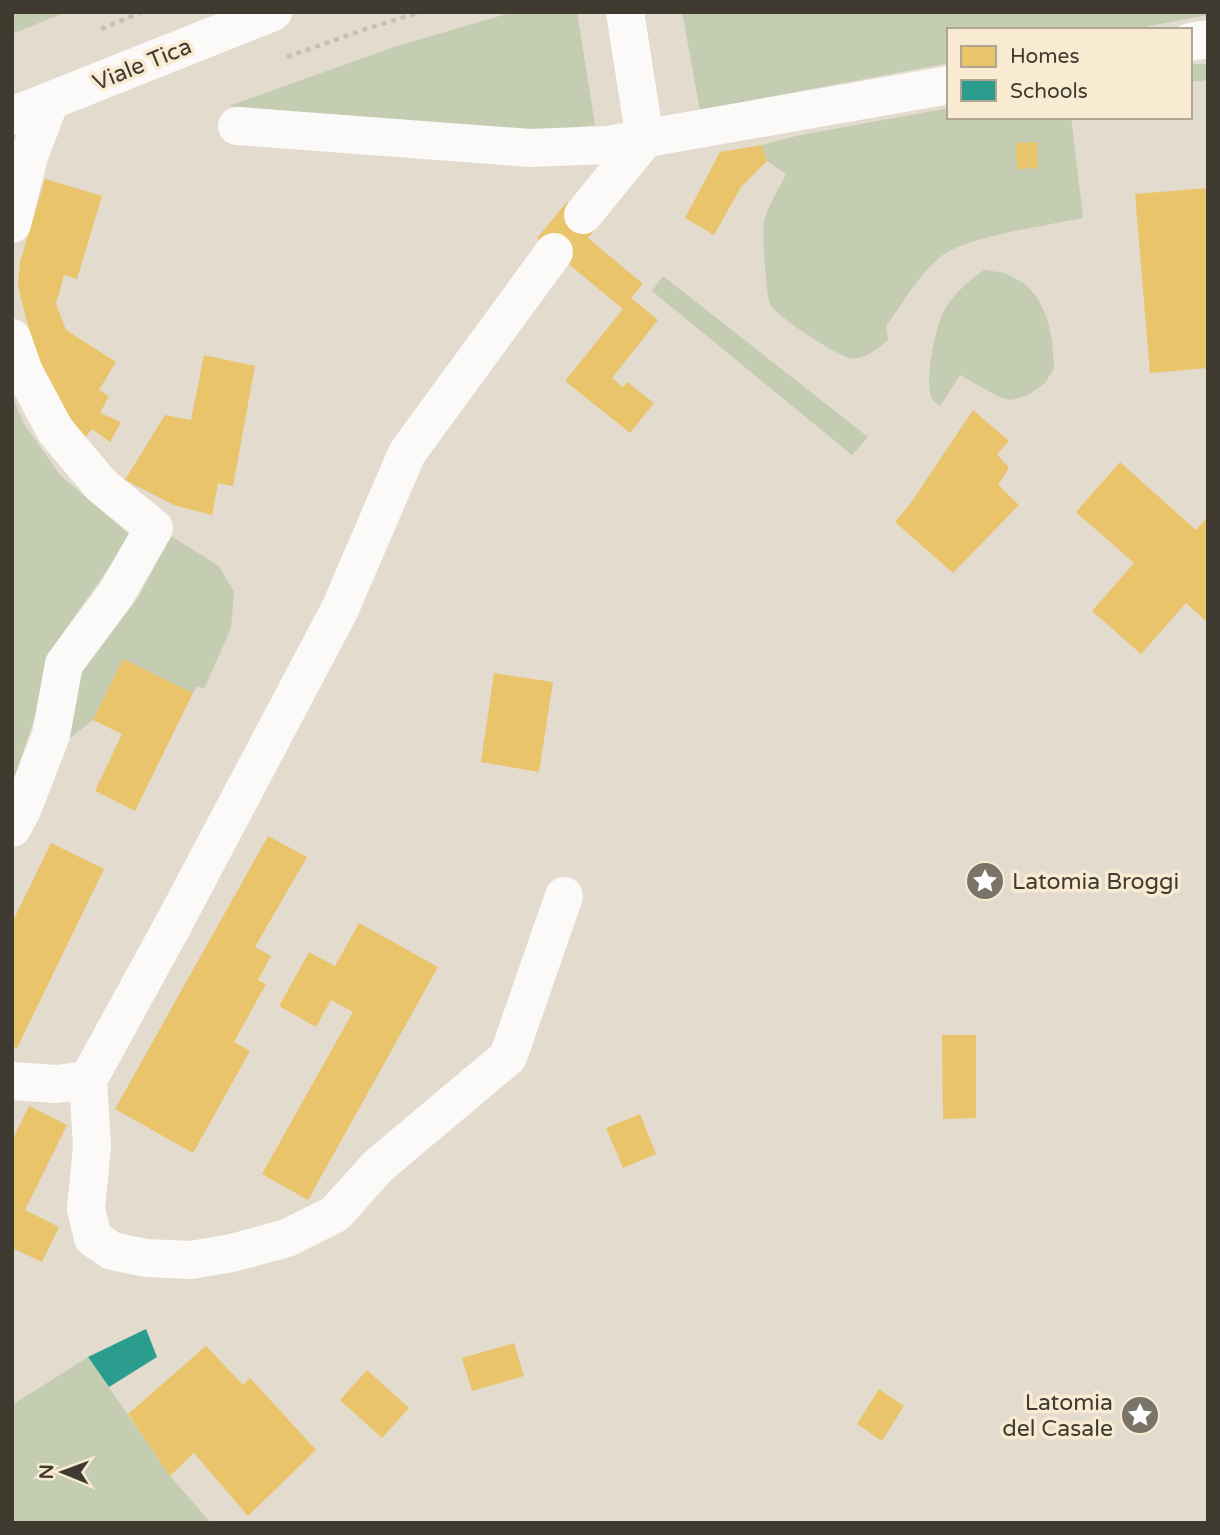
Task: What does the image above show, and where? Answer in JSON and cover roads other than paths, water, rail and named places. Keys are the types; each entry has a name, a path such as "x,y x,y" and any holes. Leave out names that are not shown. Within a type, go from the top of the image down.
{"street":[{"name":"Viale Tica","path":"12,116 273,12"},
{"path":"583,215 645,139 625,12"},
{"path":"237,126 530,148 608,145 947,85"},
{"path":"12,224 29,156 50,101"},
{"path":"554,252 407,453 340,609 88,1080 92,1146 86,1209 93,1238 112,1251 146,1258 191,1260 232,1253 287,1238 335,1214 378,1166 508,1057 564,896"},
{"path":"12,338 24,372 55,430 101,485 154,528 116,594 64,664 51,735 22,810 12,828"},
{"path":"12,1081 56,1084 88,1080"}],"place":[{"name":"Latomia Broggi","path":"985,881"},
{"name":"Latomia del Casale","path":"1140,1415"}]}
